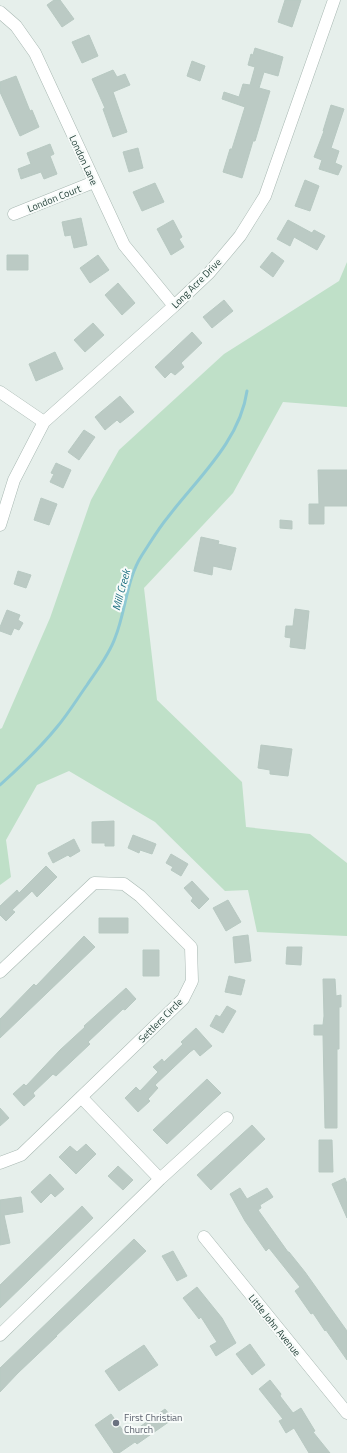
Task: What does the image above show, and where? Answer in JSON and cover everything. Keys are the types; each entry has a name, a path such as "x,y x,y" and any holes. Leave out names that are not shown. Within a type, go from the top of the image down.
{"street":[{"name":"Long Acre Drive","path":"0,525 14,480 44,422 209,273 240,236 265,196 334,0"},
{"name":"London Lane","path":"0,12 16,26 35,53 124,245 174,306"},
{"name":"London Court","path":"14,214 94,182"},
{"path":"0,392 44,422"},
{"name":"Settlers Circle","path":"0,972 94,883 124,884 140,896 191,947 192,981 183,999 21,1154 0,1163"},
{"path":"81,1096 160,1179"},
{"path":"0,1335 160,1179 227,1118"},
{"name":"Little John Avenue","path":"204,1236 347,1413"}],"green space":[{"path":"347,262 347,407 283,402 233,493 144,588 157,700 242,782 246,827 310,834 347,863 347,936 257,932 248,890 225,891 155,822 69,771 37,785 6,840 11,877 0,885 0,729 2,728 50,618 91,500 119,450 224,354 339,281"}],"building":[{"path":"54,0 60,0 74,19 62,27 47,5"},
{"path":"285,0 301,0 292,27 278,22"},
{"path":"89,35 98,56 82,63 72,42"},
{"path":"255,48 283,57 278,76 264,72 259,88 270,91 242,178 223,172 245,107 222,99 224,92 239,97 243,84 250,85 255,67 248,65 251,54 253,55"},
{"path":"192,61 205,66 200,81 187,76"},
{"path":"113,70 117,77 125,74 130,85 113,92 127,132 113,137 103,109 105,108 92,79"},
{"path":"16,76 30,111 32,110 39,127 20,136 0,92 0,82"},
{"path":"331,105 344,109 331,148 339,151 335,163 342,166 338,175 319,169 322,160 314,157 324,131"},
{"path":"50,144 54,154 50,156 57,174 44,179 41,172 21,179 18,169 31,164 27,153"},
{"path":"138,148 143,168 129,172 123,152"},
{"path":"305,180 319,186 310,211 295,206"},
{"path":"155,183 164,202 142,211 133,192"},
{"path":"81,218 87,245 74,248 71,235 65,236 62,222"},
{"path":"173,220 182,237 179,239 184,247 171,255 157,229"},
{"path":"288,220 312,233 314,230 325,236 317,250 294,237 290,246 277,239"},
{"path":"272,252 284,261 273,277 260,267"},
{"path":"7,255 28,255 28,270 7,270"},
{"path":"98,255 109,270 90,283 80,268"},
{"path":"118,283 135,303 122,315 105,295"},
{"path":"224,300 233,311 212,328 203,317"},
{"path":"93,323 104,335 85,352 74,340"},
{"path":"192,332 202,343 181,363 184,367 175,375 171,372 165,378 155,367"},
{"path":"55,352 63,369 36,381 29,364"},
{"path":"120,396 134,412 120,423 117,420 105,430 95,417"},
{"path":"84,430 95,437 79,460 68,452"},
{"path":"56,463 71,470 63,488 50,482 54,474 51,473"},
{"path":"318,470 347,470 347,506 324,506 324,524 309,524 309,504 319,504"},
{"path":"41,498 57,504 49,525 34,520"},
{"path":"280,520 292,521 292,529 280,528"},
{"path":"201,537 219,541 218,544 236,548 231,570 213,566 212,575 194,571"},
{"path":"18,571 31,575 26,588 14,584"},
{"path":"295,609 309,611 305,649 290,647 291,638 285,637 286,626 293,626"},
{"path":"7,610 20,615 18,620 23,623 19,630 14,628 11,635 0,631 0,627"},
{"path":"261,745 292,749 288,776 270,774 270,770 258,768"},
{"path":"114,821 114,846 105,846 105,843 92,843 92,822"},
{"path":"133,835 156,844 152,854 140,850 139,853 128,848"},
{"path":"74,839 80,851 70,857 68,855 53,863 48,853"},
{"path":"171,854 188,864 181,876 171,870 173,867 166,863"},
{"path":"46,866 57,877 37,897 32,891 12,910 15,912 6,921 0,915 0,906 17,890 19,893"},
{"path":"192,881 209,899 199,909 191,901 193,898 184,888"},
{"path":"228,900 241,922 226,931 213,908"},
{"path":"99,918 128,918 128,933 99,933"},
{"path":"248,935 251,961 235,963 233,937"},
{"path":"84,936 95,947 0,1038 0,1019 34,984 36,986"},
{"path":"287,947 302,947 301,965 286,964"},
{"path":"143,950 159,950 159,976 143,976"},
{"path":"229,976 245,980 241,995 225,992"},
{"path":"323,979 335,979 336,996 341,995 341,1007 339,1007 339,1049 337,1049 337,1128 325,1128 323,1035 314,1035 314,1025 323,1025"},
{"path":"126,988 136,999 125,1010 123,1009 88,1042 90,1044 56,1076 53,1074 33,1093 35,1096 24,1106 13,1094 24,1084 26,1086 60,1050 85,1027 84,1026"},
{"path":"227,1006 236,1011 223,1033 210,1026 216,1015 220,1017"},
{"path":"196,1028 212,1046 200,1056 194,1049 190,1052 155,1085 158,1088 148,1099 150,1101 138,1112 125,1098 136,1087 140,1091 158,1072 153,1067 162,1059 164,1062 183,1044 181,1042"},
{"path":"207,1079 221,1093 167,1144 153,1130"},
{"path":"0,1108 9,1118 0,1126"},
{"path":"252,1125 265,1139 211,1190 197,1175"},
{"path":"319,1140 332,1140 333,1172 319,1172"},
{"path":"86,1144 96,1154 76,1174 59,1157 70,1146 77,1152"},
{"path":"118,1166 133,1180 123,1190 108,1176"},
{"path":"50,1174 64,1189 55,1197 51,1193 41,1203 31,1192"},
{"path":"345,1178 347,1184 347,1218 332,1184"},
{"path":"240,1188 247,1199 267,1188 273,1197 260,1205 261,1208 258,1210 347,1331 347,1360 326,1330 325,1331 313,1313 311,1314 295,1291 300,1287 269,1248 266,1251 245,1221 230,1194"},
{"path":"21,1197 23,1212 4,1215 10,1243 0,1245 0,1200"},
{"path":"82,1206 93,1218 0,1308 0,1285"},
{"path":"134,1239 146,1251 56,1336 0,1392 0,1368"},
{"path":"173,1251 187,1276 177,1281 162,1256"},
{"path":"197,1287 222,1318 236,1343 216,1356 210,1346 217,1342 201,1317 199,1319 183,1298"},
{"path":"250,1344 265,1365 252,1375 236,1354"},
{"path":"144,1345 158,1365 119,1391 105,1371"},
{"path":"270,1380 293,1413 301,1408 315,1431 313,1432 330,1453 309,1453 294,1428 286,1433 279,1421 283,1419 259,1389"},
{"path":"165,1409 173,1419 137,1444 135,1442 119,1453 114,1453 95,1425 111,1414 127,1436"}],"waterway":[{"name":"Mill Creek","path":"0,785 30,757 57,727 69,712 110,650 119,628 129,585 142,555 161,526 204,474 227,443 243,409 247,391"}],"place":[{"name":"First Christian Church","path":"116,1423"}]}
